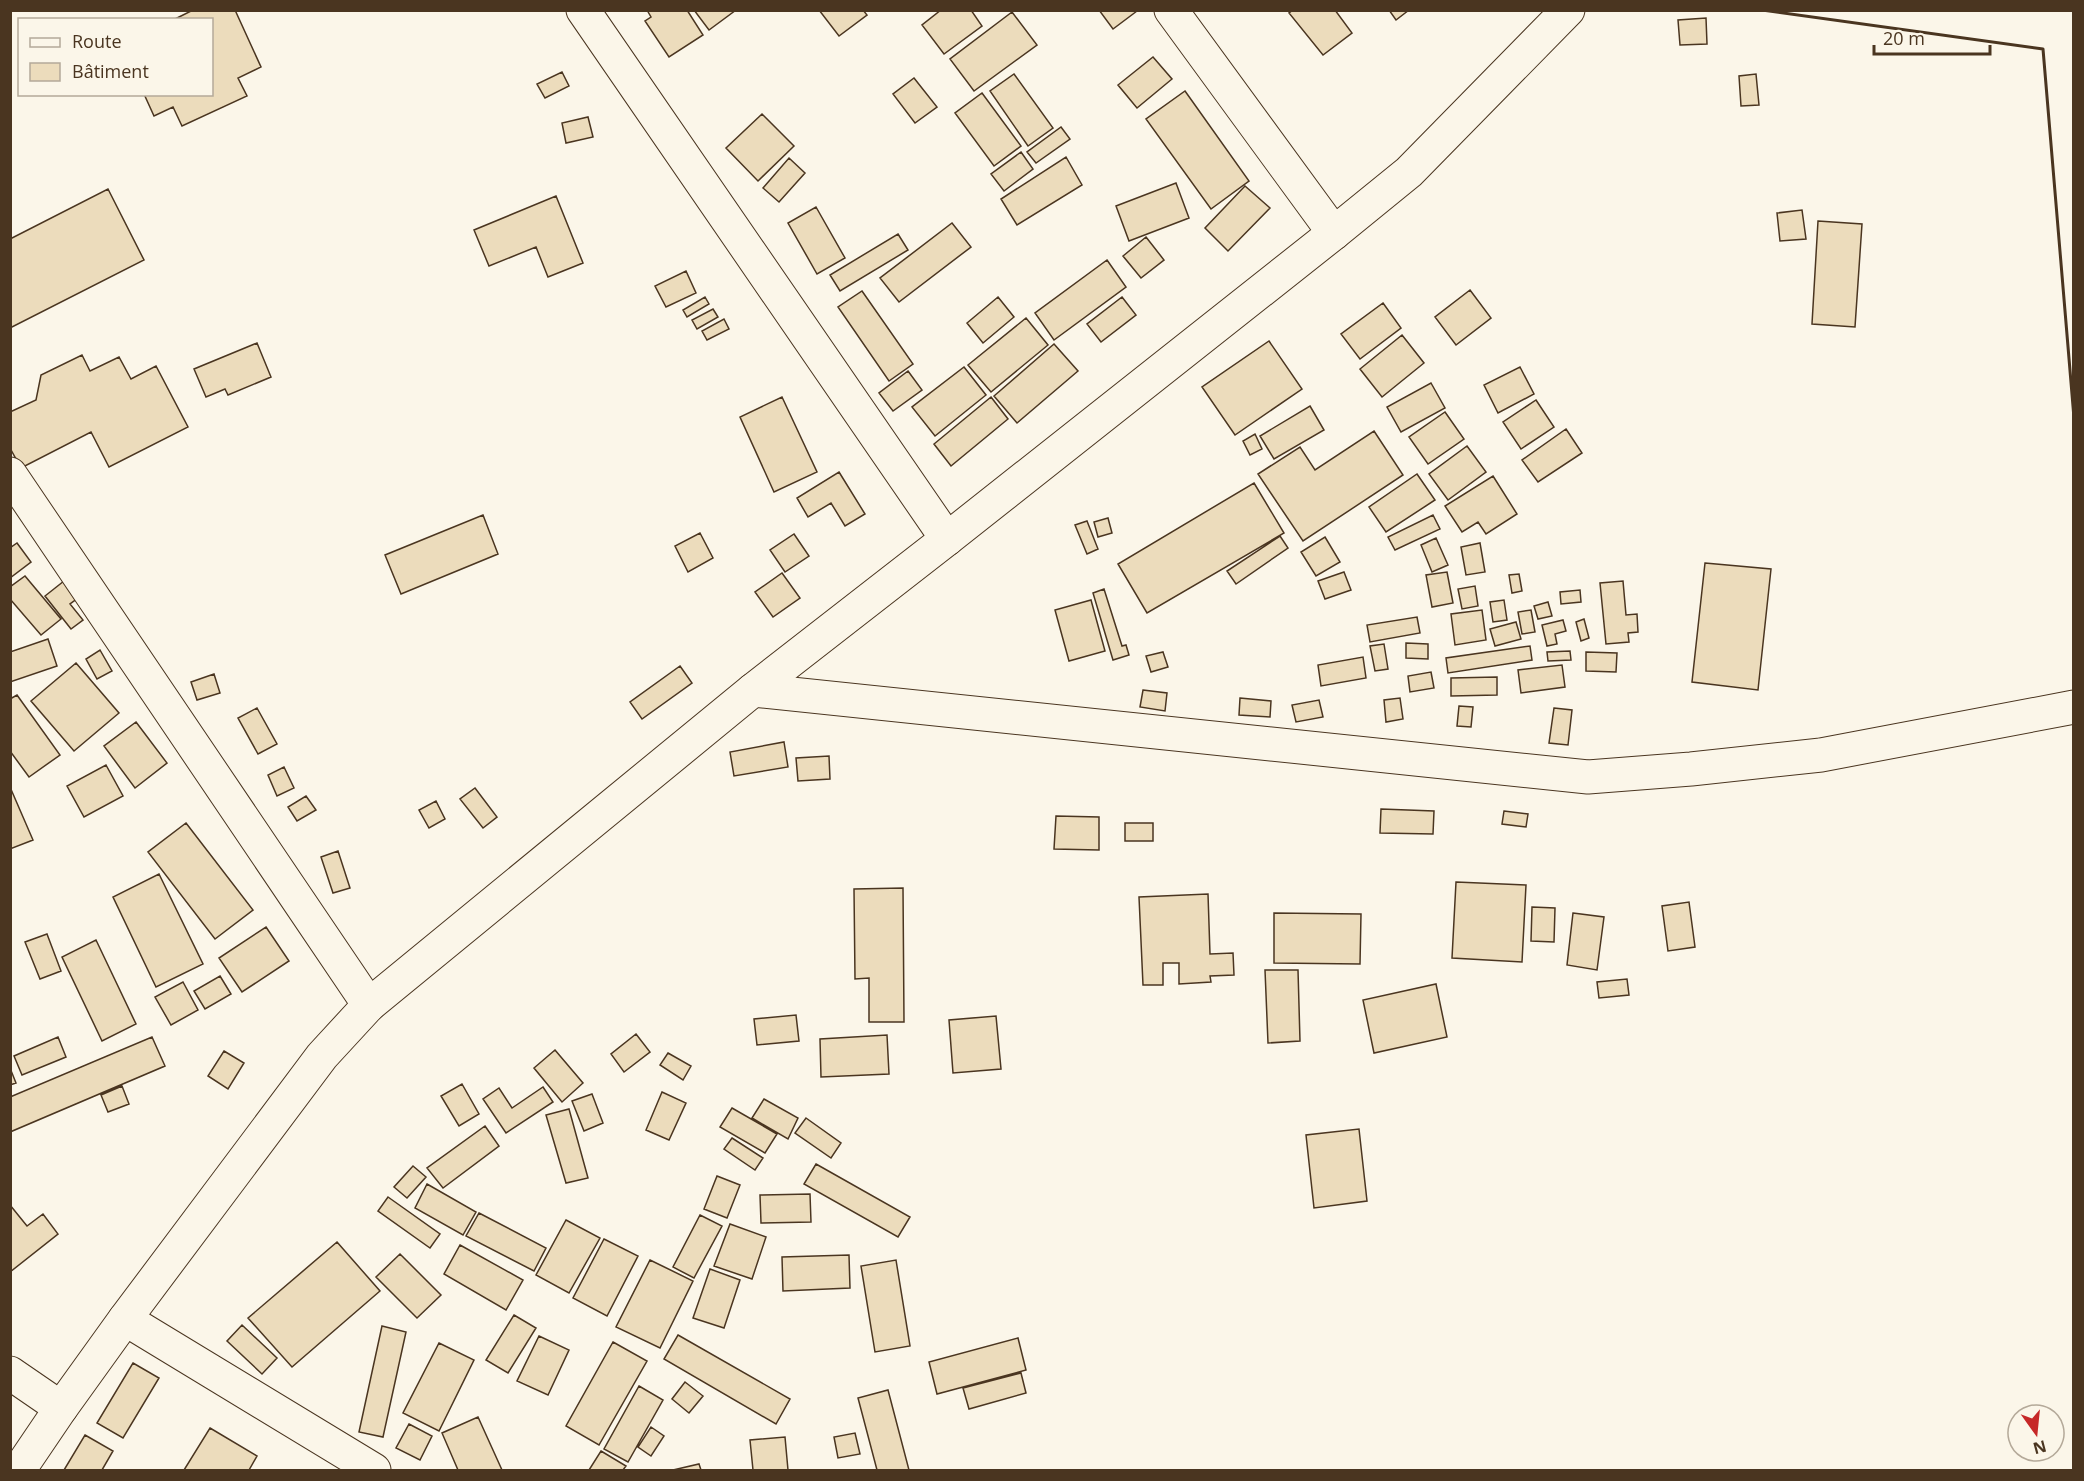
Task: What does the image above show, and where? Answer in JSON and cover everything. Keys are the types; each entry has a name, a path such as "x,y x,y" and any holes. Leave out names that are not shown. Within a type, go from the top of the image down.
{"main road":[{"path":"583,10 947,539"},
{"path":"1171,10 1334,233"},
{"path":"19,1470 125,1319 322,1056 369,1005 753,690 1409,172 1568,10"},
{"path":"10,474 369,1005"},
{"path":"753,690 1588,777 1821,755 2073,707"},
{"path":"125,1319 374,1470"},
{"path":"10,1373 61,1408"}],"building":[{"path":"193,10 235,10 261,67 238,78 247,96 182,126 173,107 154,116 145,96 213,96 213,18 177,18"},
{"path":"647,10 687,10 703,35 669,57 645,21 651,17"},
{"path":"694,10 736,10 709,30"},
{"path":"819,10 863,10 867,15 839,36"},
{"path":"941,10 971,10 982,26 944,54 922,25"},
{"path":"1099,10 1136,10 1137,11 1113,29"},
{"path":"1293,10 1335,10 1352,33 1323,55 1289,13"},
{"path":"1389,10 1409,10 1396,20"},
{"path":"1012,12 1037,45 974,91 950,59"},
{"path":"1706,18 1707,44 1680,45 1678,20"},
{"path":"1153,57 1172,79 1137,108 1118,85"},
{"path":"562,72 569,86 545,98 537,84"},
{"path":"1014,74 1053,128 1028,146 990,91"},
{"path":"1756,74 1759,105 1741,106 1739,76"},
{"path":"914,78 937,107 915,123 893,94"},
{"path":"1185,91 1249,181 1211,209 1146,119"},
{"path":"982,93 1021,146 994,166 955,113"},
{"path":"762,114 794,146 758,181 726,148"},
{"path":"588,117 593,137 566,143 562,123"},
{"path":"1061,127 1070,139 1036,163 1027,152"},
{"path":"1021,152 1033,169 1004,191 991,174"},
{"path":"1066,157 1082,185 1017,225 1001,199"},
{"path":"789,158 805,173 779,202 763,188"},
{"path":"1176,183 1189,218 1129,241 1116,206"},
{"path":"1245,186 1270,208 1228,251 1205,228"},
{"path":"108,189 144,260 10,328 10,239"},
{"path":"556,196 583,263 548,277 536,247 489,266 474,230"},
{"path":"816,207 845,258 817,274 788,223"},
{"path":"1802,210 1806,239 1780,241 1777,213"},
{"path":"1818,221 1862,224 1855,327 1812,324"},
{"path":"952,223 971,247 899,302 880,278"},
{"path":"898,234 908,250 840,291 830,275"},
{"path":"1146,237 1164,260 1141,278 1123,256"},
{"path":"1107,260 1126,287 1054,340 1035,313"},
{"path":"686,271 696,293 666,307 655,286"},
{"path":"1470,290 1491,318 1456,345 1435,317"},
{"path":"862,291 913,364 889,381 838,307"},
{"path":"705,297 709,304 687,317 683,310"},
{"path":"998,297 1014,317 983,343 967,323"},
{"path":"1122,297 1136,315 1101,342 1087,324"},
{"path":"1383,303 1401,328 1360,359 1341,334"},
{"path":"713,309 718,317 697,329 692,320"},
{"path":"1026,318 1048,345 991,392 968,365"},
{"path":"724,319 729,329 707,340 702,331"},
{"path":"1402,335 1424,363 1382,397 1360,369"},
{"path":"1269,341 1302,389 1235,435 1202,387"},
{"path":"257,343 271,377 228,395 225,389 206,397 194,369"},
{"path":"1054,344 1078,371 1017,423 994,396"},
{"path":"82,355 90,371 119,357 131,379 156,366 188,427 109,467 91,432 21,468 10,448 10,412 36,400 41,375"},
{"path":"964,367 986,395 935,436 912,407"},
{"path":"1520,367 1534,394 1498,413 1484,385"},
{"path":"908,371 922,390 893,411 879,393"},
{"path":"1431,383 1445,408 1401,432 1387,407"},
{"path":"782,397 817,472 774,492 740,417"},
{"path":"991,397 1008,419 951,466 934,444"},
{"path":"1536,400 1554,427 1521,449 1503,422"},
{"path":"1310,406 1324,430 1274,459 1260,436"},
{"path":"1445,412 1464,439 1428,464 1409,437"},
{"path":"1566,429 1582,453 1538,482 1522,460"},
{"path":"1374,431 1403,475 1303,541 1258,474 1300,447 1315,470"},
{"path":"1255,434 1262,449 1250,455 1243,441"},
{"path":"1467,446 1486,472 1448,500 1429,474"},
{"path":"839,472 865,514 845,526 831,503 808,517 797,498"},
{"path":"1417,474 1435,500 1386,532 1369,507"},
{"path":"1493,476 1517,514 1486,534 1478,522 1462,532 1445,506"},
{"path":"1254,483 1284,533 1147,613 1118,564"},
{"path":"483,515 498,554 401,594 385,555"},
{"path":"1433,515 1440,529 1395,550 1388,537"},
{"path":"1108,518 1112,533 1098,537 1094,522"},
{"path":"1087,521 1098,549 1087,554 1075,525"},
{"path":"700,533 713,558 688,572 675,546"},
{"path":"794,534 809,556 785,572 770,550"},
{"path":"1280,536 1288,548 1236,584 1227,571"},
{"path":"1325,537 1340,562 1316,576 1301,552"},
{"path":"1436,538 1448,565 1432,572 1421,545"},
{"path":"17,543 31,562 10,578 10,548"},
{"path":"1480,543 1485,572 1466,575 1461,547"},
{"path":"1705,563 1771,569 1758,690 1692,682"},
{"path":"1344,572 1351,590 1325,599 1318,581"},
{"path":"1447,572 1453,603 1432,607 1426,575"},
{"path":"782,573 800,598 773,617 755,592"},
{"path":"1519,574 1522,591 1512,593 1509,575"},
{"path":"25,576 61,619 41,635 10,599 10,587"},
{"path":"64,581 78,598 70,604 83,620 71,629 45,596"},
{"path":"1623,581 1626,615 1637,614 1638,632 1628,633 1629,642 1606,644 1600,583"},
{"path":"1475,586 1478,606 1462,609 1458,589"},
{"path":"1104,589 1122,646 1126,645 1129,655 1113,660 1093,593"},
{"path":"1580,590 1581,602 1561,604 1560,592"},
{"path":"1091,600 1105,651 1069,661 1055,610"},
{"path":"1504,600 1507,620 1493,622 1490,602"},
{"path":"1548,602 1552,616 1538,619 1534,606"},
{"path":"1482,610 1486,640 1455,645 1451,614"},
{"path":"1531,610 1535,632 1522,634 1518,612"},
{"path":"1417,617 1420,633 1370,642 1367,625"},
{"path":"1584,619 1589,638 1581,641 1576,622"},
{"path":"1563,620 1566,631 1555,634 1557,644 1547,646 1542,625"},
{"path":"1516,622 1521,639 1495,646 1490,629"},
{"path":"48,639 57,666 10,682 10,652"},
{"path":"1406,643 1428,644 1428,659 1406,658"},
{"path":"1384,644 1388,669 1375,671 1370,646"},
{"path":"1530,646 1532,660 1448,673 1446,658"},
{"path":"100,650 112,671 97,679 86,659"},
{"path":"1570,651 1571,660 1548,661 1547,652"},
{"path":"1163,652 1168,667 1151,672 1146,656"},
{"path":"1586,652 1617,653 1616,672 1586,671"},
{"path":"1363,657 1366,678 1321,686 1318,665"},
{"path":"76,663 119,713 74,751 31,701"},
{"path":"1562,665 1565,687 1521,693 1518,670"},
{"path":"680,666 692,683 642,719 630,702"},
{"path":"1431,672 1434,688 1410,692 1408,676"},
{"path":"214,674 220,693 197,700 191,682"},
{"path":"1497,677 1497,695 1451,696 1451,678"},
{"path":"1143,690 1167,693 1165,711 1140,707"},
{"path":"17,695 60,755 29,777 10,751 10,699"},
{"path":"1240,698 1271,701 1270,717 1239,715"},
{"path":"1400,698 1403,719 1386,722 1384,700"},
{"path":"1319,700 1323,717 1296,722 1292,705"},
{"path":"1459,706 1473,707 1471,727 1457,726"},
{"path":"257,708 277,744 258,754 238,718"},
{"path":"1554,708 1572,710 1568,745 1549,743"},
{"path":"136,722 167,763 135,788 104,746"},
{"path":"784,742 788,767 734,776 730,752"},
{"path":"829,756 830,779 798,781 796,758"},
{"path":"106,765 123,796 84,817 67,786"},
{"path":"284,767 294,788 277,796 268,775"},
{"path":"10,787 33,840 10,849"},
{"path":"475,788 497,817 483,828 460,799"},
{"path":"306,796 316,810 297,821 288,807"},
{"path":"436,801 445,819 429,828 419,810"},
{"path":"1381,809 1434,811 1433,834 1380,833"},
{"path":"1504,811 1528,814 1526,827 1502,824"},
{"path":"1056,816 1099,817 1099,850 1054,849"},
{"path":"186,823 253,910 215,939 148,852"},
{"path":"1125,823 1153,823 1153,841 1125,841"},
{"path":"338,851 350,888 333,893 321,857"},
{"path":"159,874 203,964 156,987 113,897"},
{"path":"1456,882 1526,885 1522,962 1452,958"},
{"path":"903,888 904,1022 869,1022 869,978 855,979 854,889"},
{"path":"1208,894 1210,954 1233,953 1234,975 1210,976 1211,982 1179,984 1179,963 1163,963 1163,985 1143,985 1139,897"},
{"path":"1689,902 1695,947 1668,951 1662,906"},
{"path":"1532,907 1555,908 1554,942 1531,941"},
{"path":"1274,913 1361,914 1360,964 1274,963"},
{"path":"1573,913 1604,917 1597,970 1567,965"},
{"path":"266,927 289,961 242,992 219,958"},
{"path":"47,934 61,971 40,979 25,942"},
{"path":"96,940 136,1024 102,1041 62,957"},
{"path":"1265,970 1298,970 1300,1041 1268,1043"},
{"path":"220,976 231,994 205,1009 194,991"},
{"path":"1627,979 1629,995 1599,998 1597,982"},
{"path":"183,982 198,1010 171,1025 155,997"},
{"path":"1436,984 1447,1037 1374,1053 1363,1000"},
{"path":"796,1015 799,1041 757,1045 754,1019"},
{"path":"996,1016 1001,1069 953,1073 949,1020"},
{"path":"636,1034 650,1052 624,1072 611,1054"},
{"path":"887,1035 889,1074 821,1077 820,1039"},
{"path":"58,1037 66,1057 22,1075 14,1056"},
{"path":"152,1037 165,1066 10,1132 10,1097"},
{"path":"555,1050 583,1083 562,1102 534,1068"},
{"path":"224,1051 244,1063 228,1089 208,1076"},
{"path":"668,1053 691,1066 683,1080 660,1065"},
{"path":"10,1068 16,1083 10,1085"},
{"path":"462,1084 479,1114 459,1126 441,1096"},
{"path":"122,1086 129,1104 108,1112 101,1095"},
{"path":"543,1087 553,1102 506,1133 483,1099 499,1088 512,1108"},
{"path":"662,1092 686,1103 669,1140 646,1130"},
{"path":"592,1094 603,1123 584,1131 572,1101"},
{"path":"764,1099 798,1118 788,1139 752,1118"},
{"path":"732,1108 777,1134 765,1153 720,1127"},
{"path":"569,1109 588,1178 566,1183 546,1115"},
{"path":"806,1118 841,1143 831,1158 795,1133"},
{"path":"485,1126 499,1146 443,1188 427,1168"},
{"path":"1359,1129 1367,1201 1314,1208 1306,1135"},
{"path":"732,1138 763,1158 755,1170 724,1149"},
{"path":"816,1164 910,1217 898,1237 804,1184"},
{"path":"413,1166 426,1177 407,1198 394,1187"},
{"path":"717,1176 740,1185 727,1218 704,1209"},
{"path":"427,1184 476,1212 463,1235 415,1208"},
{"path":"810,1194 811,1222 761,1223 760,1195"},
{"path":"388,1197 440,1234 430,1248 378,1211"},
{"path":"10,1205 27,1226 43,1214 58,1234 10,1272"},
{"path":"479,1213 546,1248 534,1271 466,1236"},
{"path":"700,1215 722,1226 694,1278 673,1267"},
{"path":"566,1220 600,1238 569,1293 536,1275"},
{"path":"730,1224 766,1237 752,1279 714,1266"},
{"path":"604,1239 638,1256 607,1316 573,1298"},
{"path":"337,1242 380,1291 292,1367 248,1318"},
{"path":"460,1245 523,1280 506,1310 444,1274"},
{"path":"400,1254 441,1295 417,1318 376,1277"},
{"path":"849,1255 850,1288 783,1291 782,1257"},
{"path":"650,1260 693,1281 660,1348 616,1327"},
{"path":"896,1260 910,1346 875,1352 861,1266"},
{"path":"710,1269 740,1280 724,1328 693,1318"},
{"path":"514,1315 536,1328 508,1373 486,1360"},
{"path":"242,1325 277,1358 262,1374 227,1341"},
{"path":"382,1326 406,1332 383,1437 359,1432"},
{"path":"678,1335 790,1399 776,1424 664,1359"},
{"path":"539,1336 569,1350 548,1395 517,1381"},
{"path":"1018,1338 1026,1370 937,1394 929,1362"},
{"path":"613,1342 647,1361 599,1445 566,1426"},
{"path":"439,1343 474,1360 439,1431 403,1413"},
{"path":"133,1363 159,1378 123,1438 97,1423"},
{"path":"1021,1373 1026,1393 969,1409 963,1388"},
{"path":"685,1382 703,1396 689,1413 672,1399"},
{"path":"639,1386 663,1400 628,1462 604,1449"},
{"path":"888,1390 909,1470 877,1470 858,1398"},
{"path":"478,1417 502,1470 458,1470 442,1433"},
{"path":"409,1424 432,1436 420,1460 396,1448"},
{"path":"651,1427 664,1436 651,1456 638,1447"},
{"path":"210,1428 257,1456 249,1470 184,1470"},
{"path":"855,1433 860,1454 838,1458 834,1437"},
{"path":"85,1435 113,1451 102,1470 64,1470"},
{"path":"785,1437 788,1470 753,1470 750,1440"},
{"path":"601,1451 626,1466 623,1470 589,1470"},
{"path":"699,1464 701,1470 673,1470"}],"wall":[{"path":"1762,10 2043,49 2074,418"}]}
